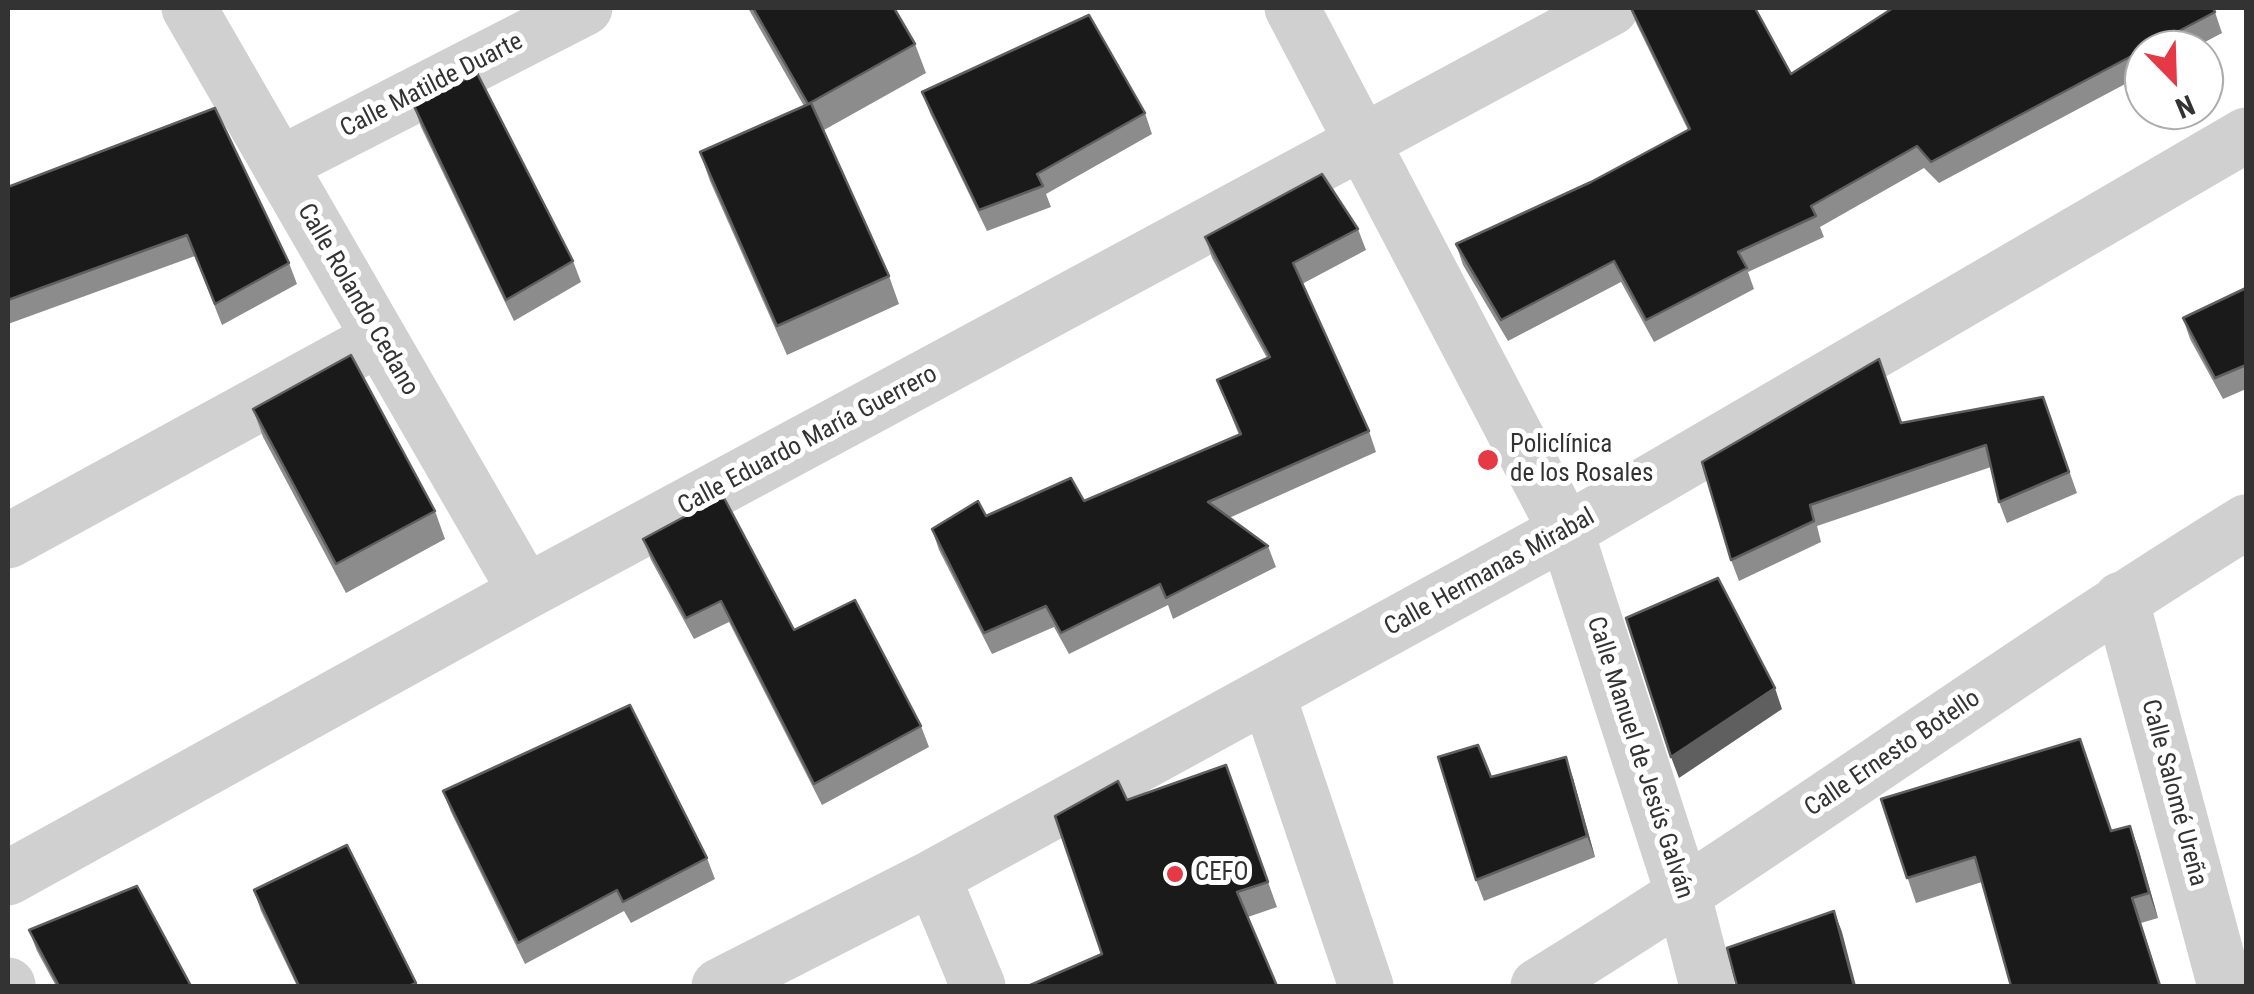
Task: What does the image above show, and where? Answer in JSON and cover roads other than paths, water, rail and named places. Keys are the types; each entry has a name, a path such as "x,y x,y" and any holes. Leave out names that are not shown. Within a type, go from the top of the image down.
{"street":[{"name":"Calle Rolando Cedano","path":"189,8 526,592"},
{"name":"Calle Matilde Duarte","path":"280,164 585,8"},
{"name":"Calle Manuel de Jesús Galván","path":"1292,8 1566,531 1684,896 1707,986"},
{"name":"Calle Eduardo María Guerrero","path":"8,878 526,592 1610,8"},
{"name":"Calle Hermanas Mirabal","path":"719,986 934,877 1566,531 2246,135"},
{"path":"8,541 378,338"},
{"name":"Calle Ernesto Botello","path":"1538,986 1684,896 2120,599 2246,522"},
{"name":"Calle Salomé Ureña","path":"2120,599 2225,986"},
{"path":"1268,695 1366,986"},
{"path":"934,877 978,986"}],"place":[{"name":"Policlínica de los Rosales","path":"1488,460"},
{"name":"CEFO","path":"1175,874"}]}
